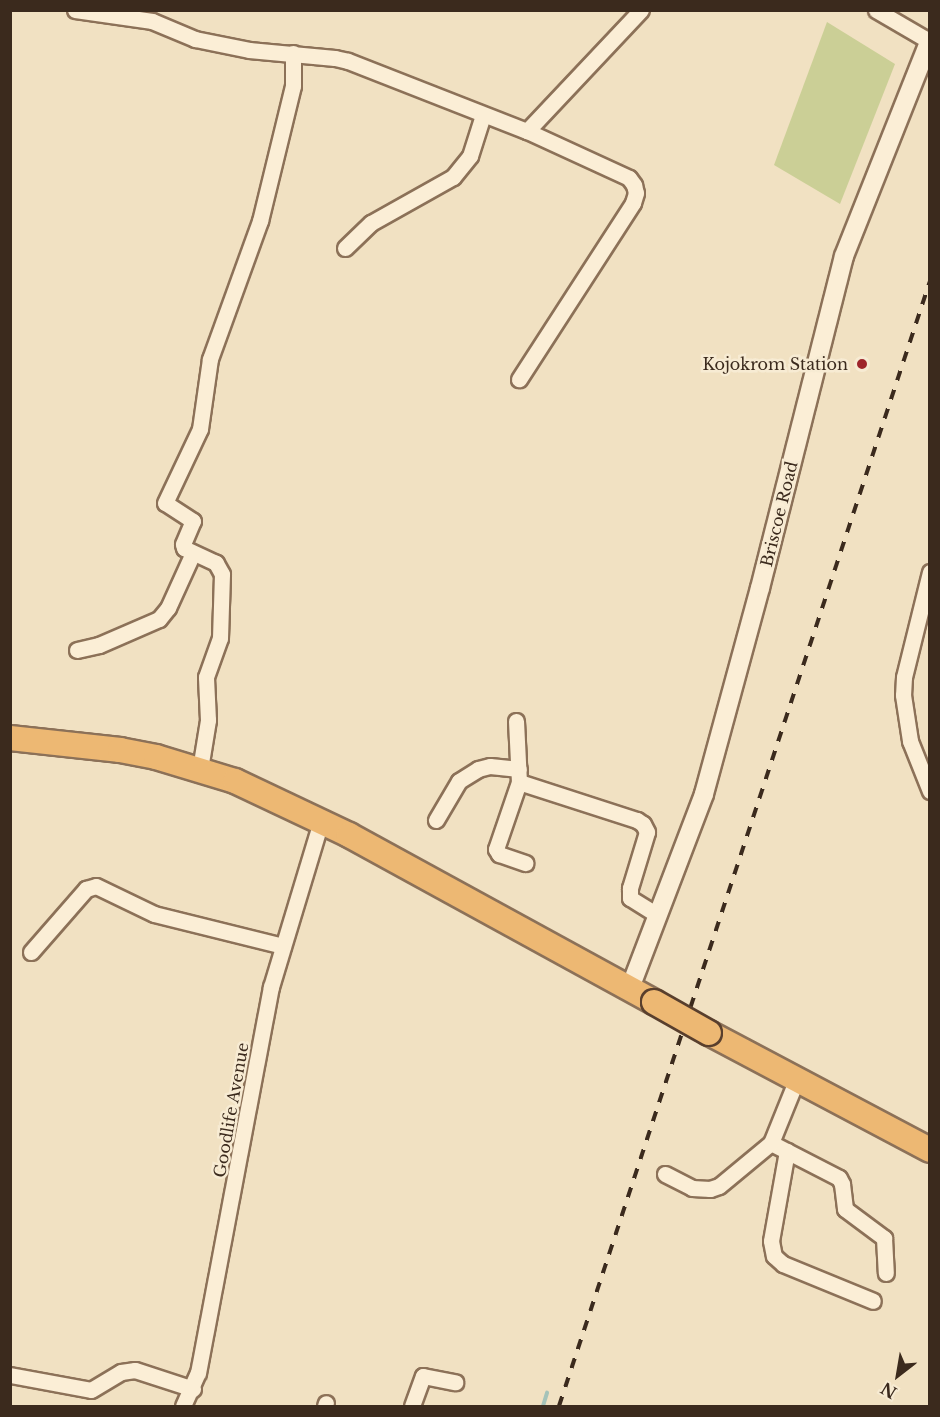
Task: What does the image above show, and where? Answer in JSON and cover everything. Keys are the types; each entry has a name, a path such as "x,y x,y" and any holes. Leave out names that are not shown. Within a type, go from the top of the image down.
{"highway":[{"path":"10,738 120,750 200,769 235,781 321,821 630,988 796,1081 930,1150"}],"street":[{"path":"75,10 152,16 195,39 249,50 293,53 348,61 527,131 620,172 634,184 636,193 633,203 519,379"},
{"path":"527,131 641,10"},
{"path":"876,10 929,41"},
{"name":"Briscoe Road","path":"630,988 696,819 728,712 844,256 900,108 929,41"},
{"path":"200,769 208,720 206,677 220,638 222,574 216,563 183,546 192,519 165,504 165,500 200,429 210,359 260,221 293,86 293,53"},
{"path":"345,248 371,223 457,173 470,156 483,115"},
{"path":"77,650 106,642 159,619 168,608 194,553"},
{"path":"930,572 904,677 903,695 910,741 930,791"},
{"path":"516,721 519,776 496,849 500,854 525,863"},
{"path":"436,820 453,788 468,775 490,766 627,816 643,824 647,831 630,888 630,898 657,915"},
{"name":"Goodlife Avenue","path":"183,1407 193,1389 198,1373 229,1220 271,987 321,821"},
{"path":"31,952 86,889 96,886 154,914 283,946"},
{"path":"665,1174 692,1188 710,1189 719,1186 771,1143 796,1081"},
{"path":"771,1143 839,1178 842,1184 845,1209 884,1238 886,1273"},
{"path":"787,1151 771,1241 774,1256 783,1264 873,1301"},
{"path":"10,1375 91,1390 121,1372 135,1370 193,1389"},
{"path":"412,1407 423,1376 455,1382"}],"green space":[{"path":"827,22 895,64 840,204 774,165"}],"waterway":[{"path":"543,1406 547,1393"}],"railway":[{"path":"559,1406 930,281"}],"place":[{"name":"Kojokrom Station","path":"862,364"}]}
